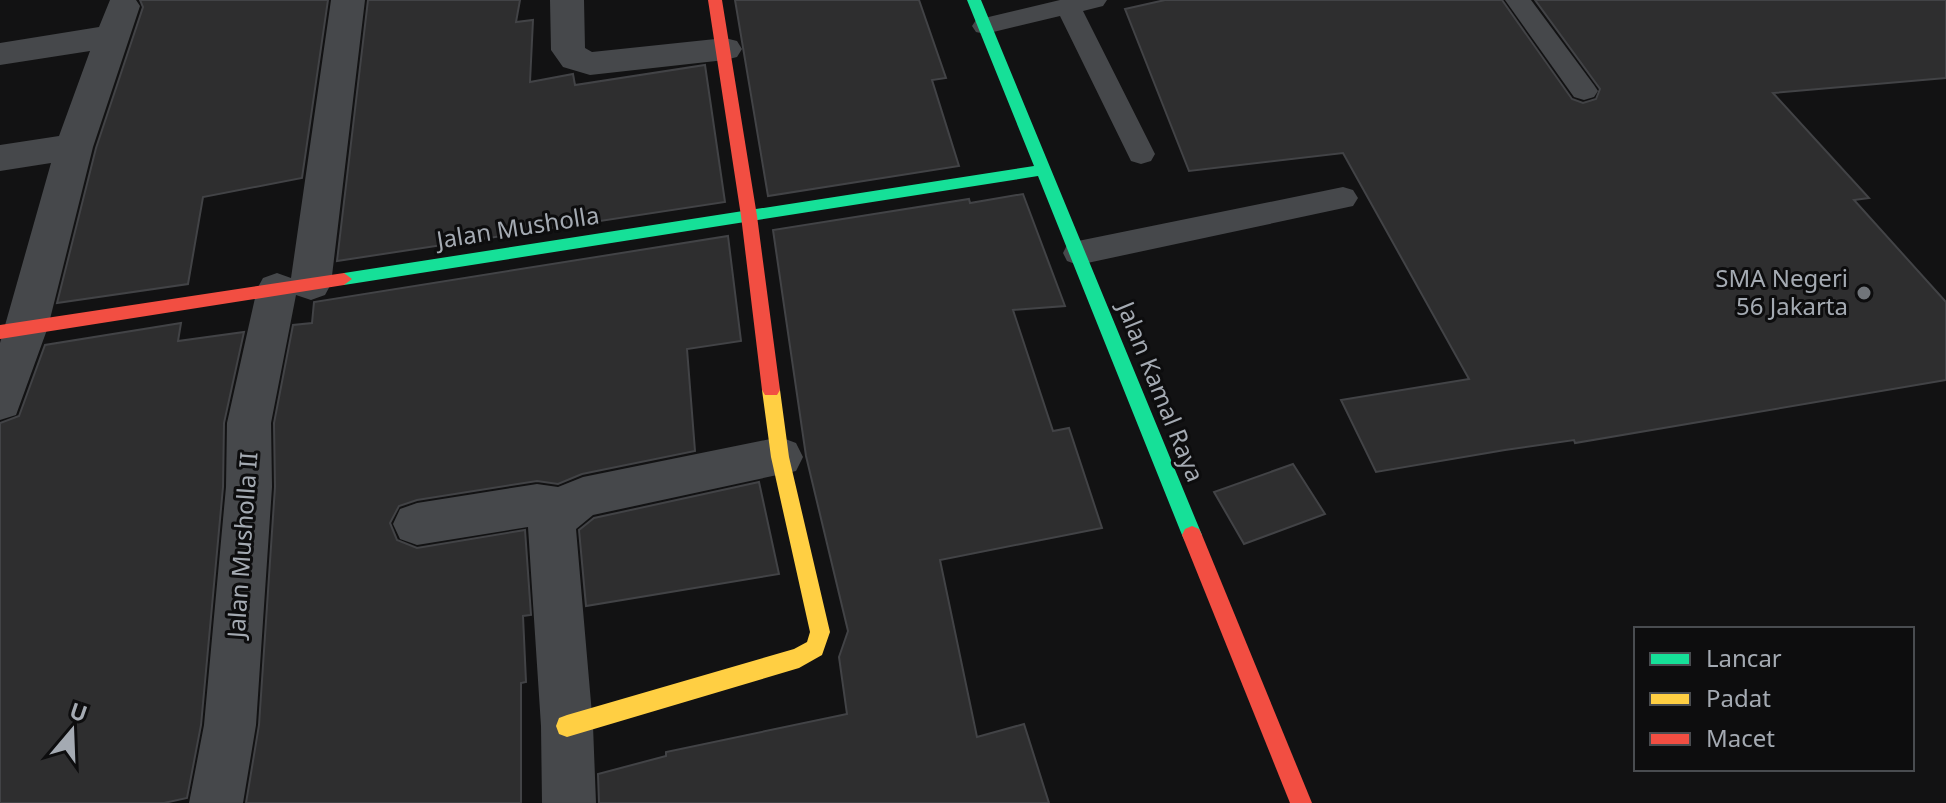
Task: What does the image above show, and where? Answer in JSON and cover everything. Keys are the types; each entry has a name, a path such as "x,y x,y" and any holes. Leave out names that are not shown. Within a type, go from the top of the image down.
{"street":[{"name":"Jalan Musholla II","path":"216,803 230,725 249,487 249,423 294,287 348,0"},
{"path":"567,0 568,50 575,59 590,64 725,49"},
{"path":"567,726 799,658 815,648 820,632 780,457 749,216 715,0"},
{"name":"Jalan Kamal Raya","path":"974,0 1301,803"},
{"path":"0,54 118,21 14,329 0,402"},
{"path":"0,158 74,147"},
{"name":"Jalan Musholla","path":"14,329 1044,170"},
{"path":"569,803 567,726 552,526 563,509 583,497 780,457"},
{"path":"417,524 537,505 563,509"}],"lane":[{"path":"1518,0 1584,91"},
{"path":"985,26 1081,3 1141,154"},
{"path":"1078,253 1343,198"}],"building":[{"path":"140,0 328,0 302,178 203,197 188,284 57,303 96,148 143,7"},
{"path":"368,0 520,0 516,22 533,20 530,82 573,74 575,85 705,65 725,202 337,261"},
{"path":"735,0 919,0 946,78 932,80 959,166 768,196"},
{"path":"1165,0 1502,0 1572,99 1583,103 1596,99 1600,89 1535,0 1946,0 1946,78 1773,93 1869,198 1854,200 1946,302 1946,380 1575,443 1574,440 1505,450 1376,472 1341,400 1469,379 1343,153 1189,171 1125,9"},
{"path":"1023,194 1065,306 1013,310 1053,431 1069,428 1102,528 940,560 977,737 1024,724 1049,803 599,803 598,774 666,756 666,752 847,714 839,657 848,631 806,456 773,230 969,199 970,203"},
{"path":"728,236 741,341 687,349 695,451 582,474 558,484 537,481 417,500 399,506 390,523 397,540 417,548 525,530 531,615 523,616 526,682 521,683 521,803 246,803 259,725 275,487 274,423 293,325 312,323 314,302"},
{"path":"181,323 178,341 244,332 224,423 223,487 201,725 187,798 164,803 0,803 0,423 19,416 45,345"},
{"path":"1293,464 1325,514 1244,544 1214,492"},
{"path":"759,482 779,574 586,606 579,530 594,518"}],"traffic: fast":[{"path":"974,0 1192,535"},
{"path":"344,279 1044,170"}],"traffic: slow":[{"path":"567,726 799,658 815,648 820,632 780,457 771,390"}],"traffic: jam":[{"path":"715,0 749,216 771,390"},
{"path":"0,332 344,279"},
{"path":"1192,535 1301,803"}],"place":[{"name":"SMA Negeri 56 Jakarta","path":"1864,293"}]}
